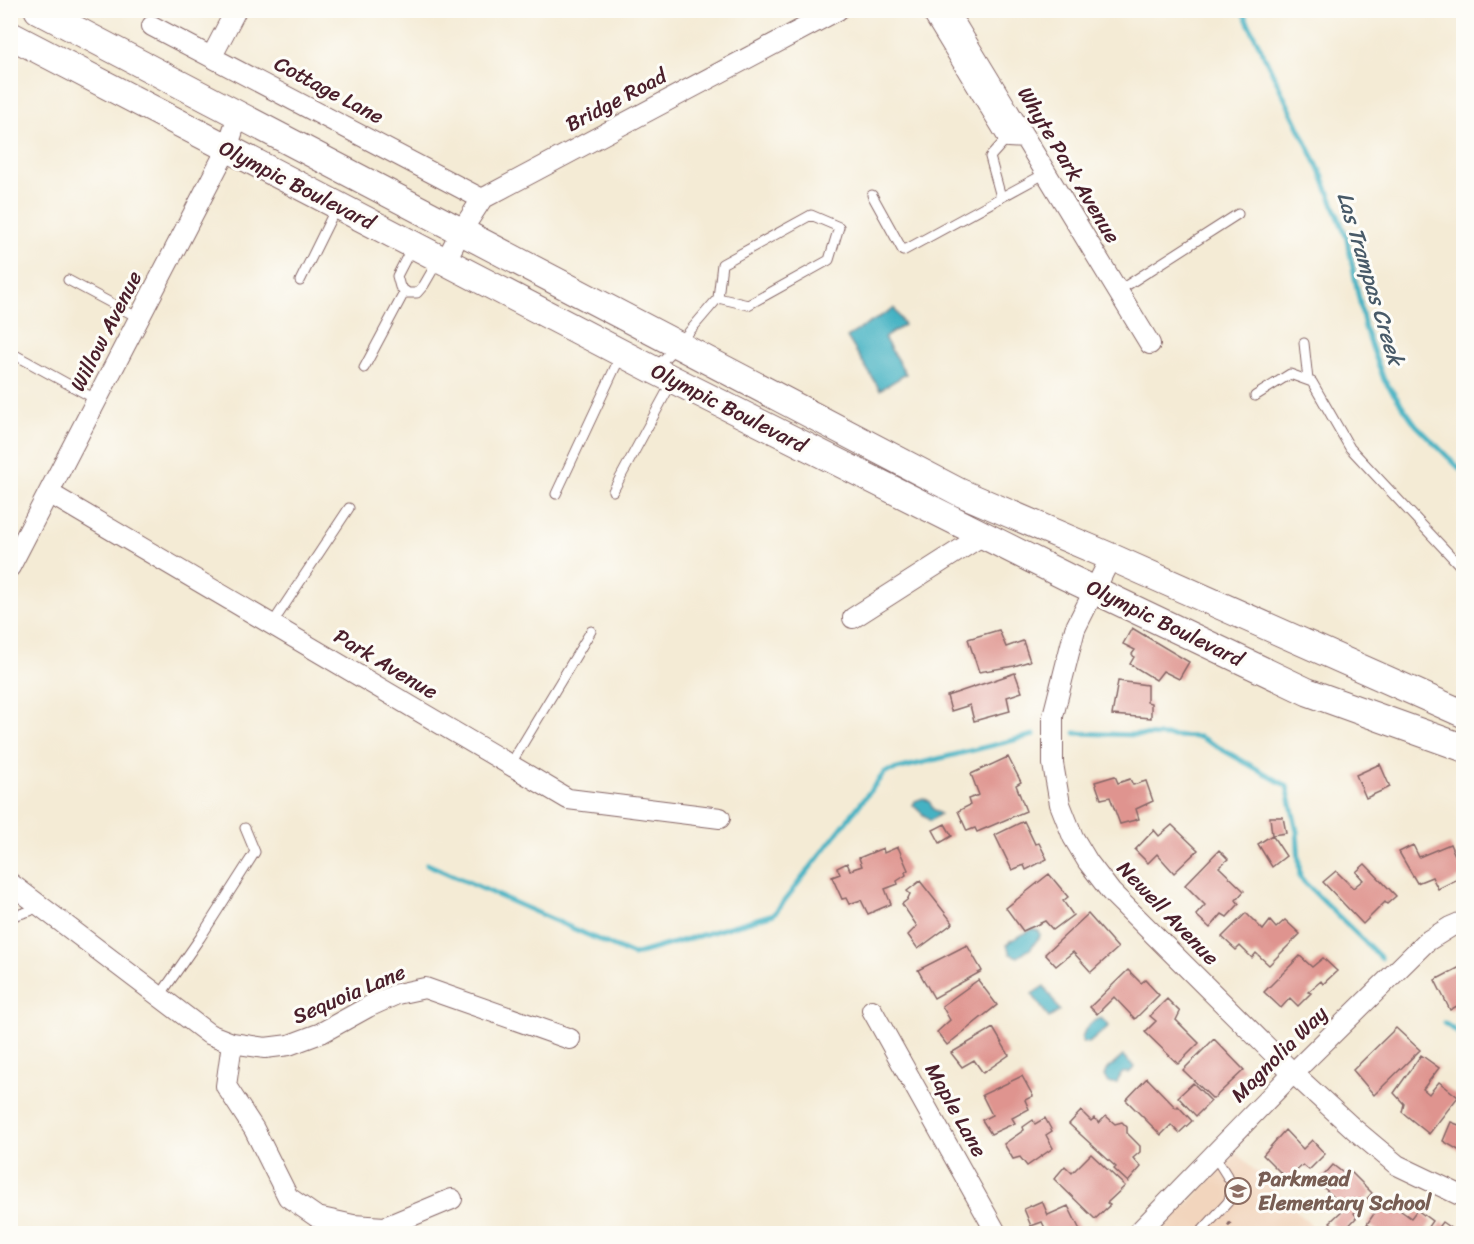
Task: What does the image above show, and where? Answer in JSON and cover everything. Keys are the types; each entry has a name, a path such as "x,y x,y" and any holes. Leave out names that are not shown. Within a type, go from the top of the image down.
{"main road":[{"name":"Olympic Boulevard","path":"38,10 959,492 1464,714"},
{"name":"Olympic Boulevard","path":"10,34 663,375 983,535 1308,692 1464,748"}],"street":[{"path":"212,56 236,10"},
{"name":"Bridge Road","path":"443,260 482,199 838,10"},
{"path":"931,10 1016,138"},
{"name":"Whyte Park Avenue","path":"947,10 1016,138 1046,173 1150,344"},
{"name":"Cottage Lane","path":"152,26 482,199"},
{"name":"Willow Avenue","path":"10,567 227,149 238,116"},
{"name":"Park Avenue","path":"49,493 568,799 720,818"},
{"path":"853,618 983,535"},
{"name":"Newell Avenue","path":"1111,557 1075,628 1053,716 1053,764 1060,804 1073,837 1088,862 1111,892 1293,1073 1397,1165 1464,1197"},
{"name":"Sequoia Lane","path":"10,883 209,1034 232,1043 265,1048 289,1045 321,1033 397,994 424,988 570,1040"},
{"name":"Magnolia Way","path":"1137,1233 1293,1073 1426,942 1464,921"},
{"name":"Maple Lane","path":"872,1010 997,1233"},
{"path":"232,1043 226,1086 254,1129 288,1197 317,1217 352,1224 385,1227 452,1199"}],"lane":[{"path":"1001,197 990,157 1016,138"},
{"path":"872,195 903,251 1046,173"},
{"path":"300,281 338,206"},
{"path":"1118,291 1238,214"},
{"path":"613,491 677,346 718,297 722,264 811,215 839,227 829,260 748,305 718,297"},
{"path":"413,245 397,276 400,287 408,293 417,293 443,260"},
{"path":"68,280 139,318"},
{"path":"364,368 405,291"},
{"path":"1304,343 1308,381"},
{"path":"556,494 622,353"},
{"path":"17,356 97,400"},
{"path":"1255,396 1290,374 1312,382 1350,448 1464,570"},
{"path":"272,624 349,508"},
{"path":"510,765 591,631"},
{"path":"159,997 255,852 245,828"},
{"path":"10,917 30,911 39,905"},
{"path":"1199,1233 1228,1202 1234,1187 1214,1155"}],"shaded area":[{"name":"Parkmead Elementary School","path":"1237,1153 1319,1233 1158,1234"}],"water":[{"path":"894,308 904,325 884,338 906,374 880,390 847,337"},
{"path":"923,798 929,801 933,809 940,814 930,821 913,805 915,801"},
{"path":"1033,929 1039,931 1040,936 1031,948 1018,957 1010,954 1007,945 1010,941"},
{"path":"1044,986 1060,1011 1049,1018 1032,994"},
{"path":"1101,1018 1109,1026 1089,1043 1082,1042 1087,1027 1093,1021"},
{"path":"1123,1056 1135,1067 1129,1073 1122,1073 1117,1083 1108,1083 1104,1076 1106,1071"}],"building":[{"path":"1132,628 1189,662 1179,679 1163,671 1156,680 1130,664 1135,650 1123,644"},
{"path":"999,630 1006,647 1023,641 1030,661 979,672 968,639"},
{"path":"1015,673 1022,692 1007,697 1010,711 974,721 970,705 951,711 947,696"},
{"path":"1118,681 1147,685 1147,702 1151,703 1151,718 1112,715"},
{"path":"1008,757 1021,782 1016,785 1026,811 977,832 975,828 967,831 958,811 970,805 968,799 979,795 971,774"},
{"path":"1380,764 1390,787 1366,798 1356,775"},
{"path":"1115,776 1118,783 1130,779 1133,785 1146,781 1153,801 1136,809 1139,819 1120,824 1110,797 1101,799 1095,782"},
{"path":"1270,817 1283,817 1286,833 1272,835"},
{"path":"1024,821 1035,844 1039,843 1047,859 1026,870 1024,865 1012,870 995,835"},
{"path":"945,824 952,836 940,843 933,830"},
{"path":"1172,825 1198,850 1174,873 1157,854 1148,863 1135,850 1154,830 1159,836"},
{"path":"1272,835 1286,856 1272,867 1258,844"},
{"path":"1450,844 1464,876 1438,889 1432,877 1417,883 1399,852 1413,845 1419,857"},
{"path":"898,847 908,870 905,872 906,875 897,881 898,884 885,889 891,904 868,914 861,900 849,904 846,898 842,899 832,877 840,874 837,868 847,863 850,870 862,866 859,858 883,848 884,853"},
{"path":"1219,850 1228,859 1219,867 1244,891 1236,900 1239,904 1227,917 1222,914 1210,928 1196,915 1205,905 1185,885"},
{"path":"1365,864 1396,896 1387,904 1385,902 1363,924 1323,882 1336,871 1353,888 1363,880 1356,872"},
{"path":"1049,874 1068,897 1063,901 1073,915 1053,930 1045,921 1023,931 1006,908"},
{"path":"920,881 953,923 918,949 908,935 917,926 902,904 910,894 907,891"},
{"path":"1246,913 1263,930 1270,921 1276,928 1285,920 1300,934 1269,965 1256,953 1252,958 1240,946 1236,950 1222,937"},
{"path":"1088,914 1118,948 1091,972 1073,952 1056,966 1045,954"},
{"path":"967,945 982,971 934,998 918,970"},
{"path":"1300,956 1312,967 1323,958 1337,971 1323,984 1321,981 1308,992 1311,993 1298,1006 1290,998 1281,1008 1264,992"},
{"path":"1464,965 1464,1002 1450,1010 1435,980"},
{"path":"1128,970 1141,983 1145,980 1159,995 1135,1019 1114,997 1097,1014 1090,1007"},
{"path":"978,980 997,1005 947,1045 937,1032 950,1020 942,1006"},
{"path":"1167,999 1180,1012 1176,1020 1199,1043 1178,1064 1145,1032 1156,1021 1150,1016"},
{"path":"993,1028 1009,1055 983,1073 974,1060 962,1067 951,1053"},
{"path":"1396,1028 1420,1050 1374,1095 1353,1070"},
{"path":"1214,1039 1244,1070 1213,1099 1183,1070"},
{"path":"1421,1055 1439,1068 1423,1089 1429,1094 1439,1082 1458,1097 1429,1134 1402,1112 1404,1104 1394,1093"},
{"path":"1022,1076 1033,1096 1025,1100 1029,1109 1012,1118 1015,1123 991,1134 982,1120 992,1115 982,1095"},
{"path":"1147,1078 1192,1121 1179,1133 1171,1125 1161,1135 1126,1100"},
{"path":"1193,1083 1211,1101 1196,1116 1178,1097"},
{"path":"1081,1111 1091,1121 1094,1118 1099,1123 1106,1116 1115,1124 1122,1122 1127,1127 1127,1133 1140,1146 1140,1152 1133,1158 1141,1167 1128,1182 1114,1169 1116,1167 1069,1124"},
{"path":"1045,1118 1052,1131 1046,1135 1053,1148 1027,1166 1020,1157 1013,1159 1004,1144 1024,1130 1023,1127 1033,1120 1035,1124"},
{"path":"1451,1122 1464,1127 1464,1143 1460,1151 1443,1141"},
{"path":"1285,1130 1303,1149 1312,1140 1325,1154 1309,1170 1303,1165 1287,1179 1263,1155"},
{"path":"1091,1154 1125,1186 1107,1203 1110,1205 1095,1219 1054,1179 1065,1166 1072,1173"},
{"path":"1333,1165 1346,1175 1351,1172 1372,1193 1354,1213 1357,1217 1342,1233 1330,1222 1345,1208 1318,1182"},
{"path":"1384,1199 1411,1218 1417,1210 1432,1221 1423,1234 1382,1234 1367,1224"},
{"path":"1042,1201 1048,1215 1068,1206 1082,1234 1048,1234 1042,1222 1031,1226 1024,1209"},
{"path":"1442,1222 1459,1234 1433,1234"}],"waterway":[{"name":"Las Trampas Creek","path":"1242,10 1322,175 1347,239 1365,328 1384,380 1416,425 1464,473"},
{"path":"1075,733 1200,737 1287,786 1297,831 1300,878 1381,958"},
{"path":"427,864 633,955 774,914 885,772 1034,735"},
{"path":"1444,1023 1464,1037"}],"place":[{"name":"Parkmead Elementary School","path":"1238,1191"}]}
